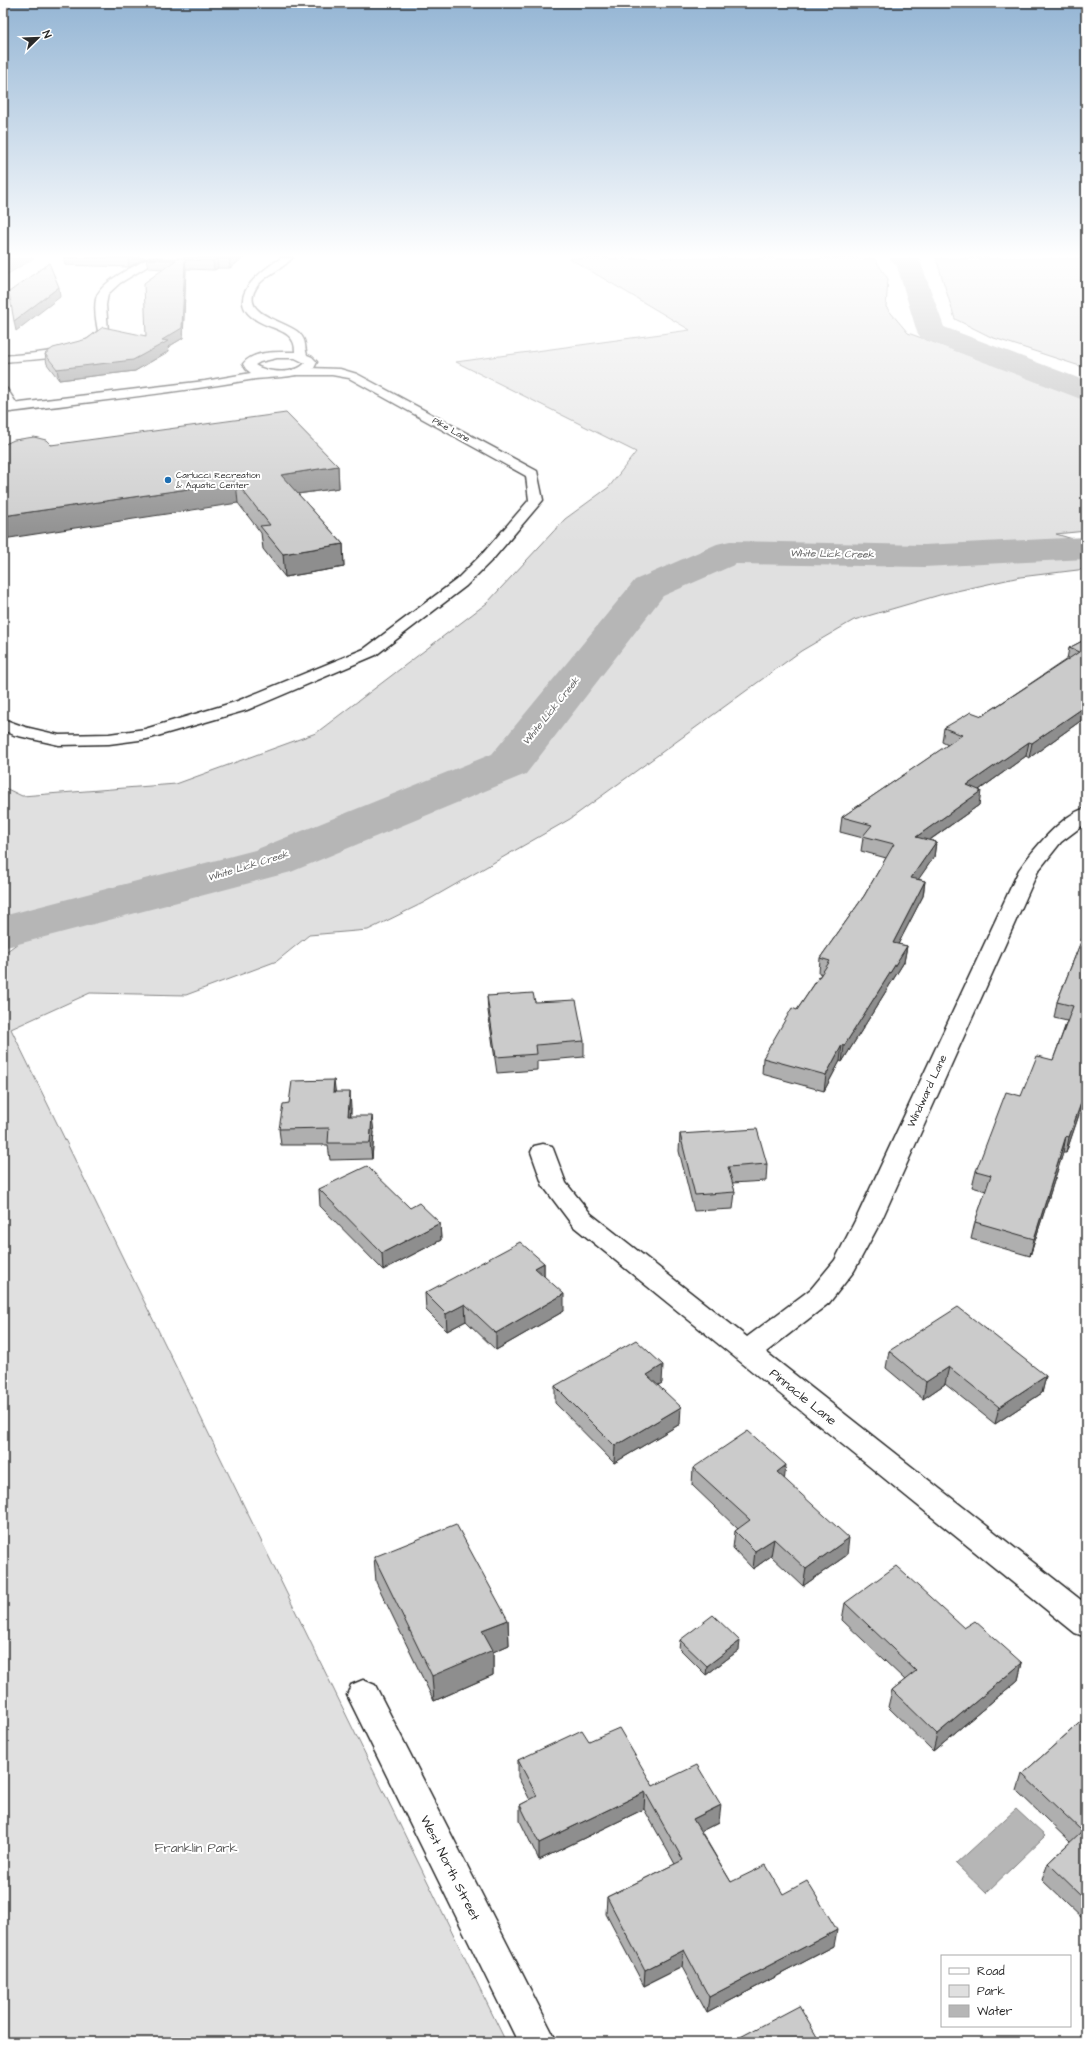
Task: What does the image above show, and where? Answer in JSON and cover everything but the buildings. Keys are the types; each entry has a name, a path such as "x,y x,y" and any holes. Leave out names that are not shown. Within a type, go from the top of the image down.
{"street":[{"path":"3,359 50,353"},
{"path":"3,392 8,408 183,386 231,373 256,359 270,356 273,353"},
{"path":"294,372 310,366 311,362 302,353"},
{"name":"Pike Lane","path":"270,356 286,355 305,358 342,367 349,371 348,374"},
{"path":"249,364 253,370 272,374"},
{"name":"Pike Lane","path":"3,724 20,731 59,740 109,739 147,734 241,706 363,655 370,652 461,583 489,555 536,500 532,474 348,374 313,371 294,372 245,376 196,387 183,386"},
{"name":"Windward Lane","path":"747,1352 820,1296 845,1265 869,1219 1029,870 1054,838 1086,814"},
{"name":"Pinnacle Lane","path":"543,1152 555,1186 582,1220 1086,1623"},
{"name":"West North Street","path":"363,1695 538,2042"}],"green space":[{"name":"Franklin Park","path":"519,353 964,353 1086,398 1086,531 1056,534 1086,543 1086,569 1020,577 943,594 854,620 801,651 570,819 423,903 368,930 309,935 277,961 186,995 90,993 11,1029 506,2042 3,2042 3,954 48,921 3,932 3,787 22,796 176,784 316,733 487,603 565,519 609,487 636,452 456,362"},
{"path":"1041,353 1086,353 1086,368"}],"water":[{"path":"1016,1809 1045,1836 986,1893 956,1864"}],"waterway":[{"name":"White Lick Creek","path":"986,353 1086,392"},
{"name":"White Lick Creek","path":"3,932 273,861 509,764 649,588 730,552 924,556 1086,548"}],"place":[{"name":"Carlucci Recreation & Aquatic Center","path":"168,480"}]}
